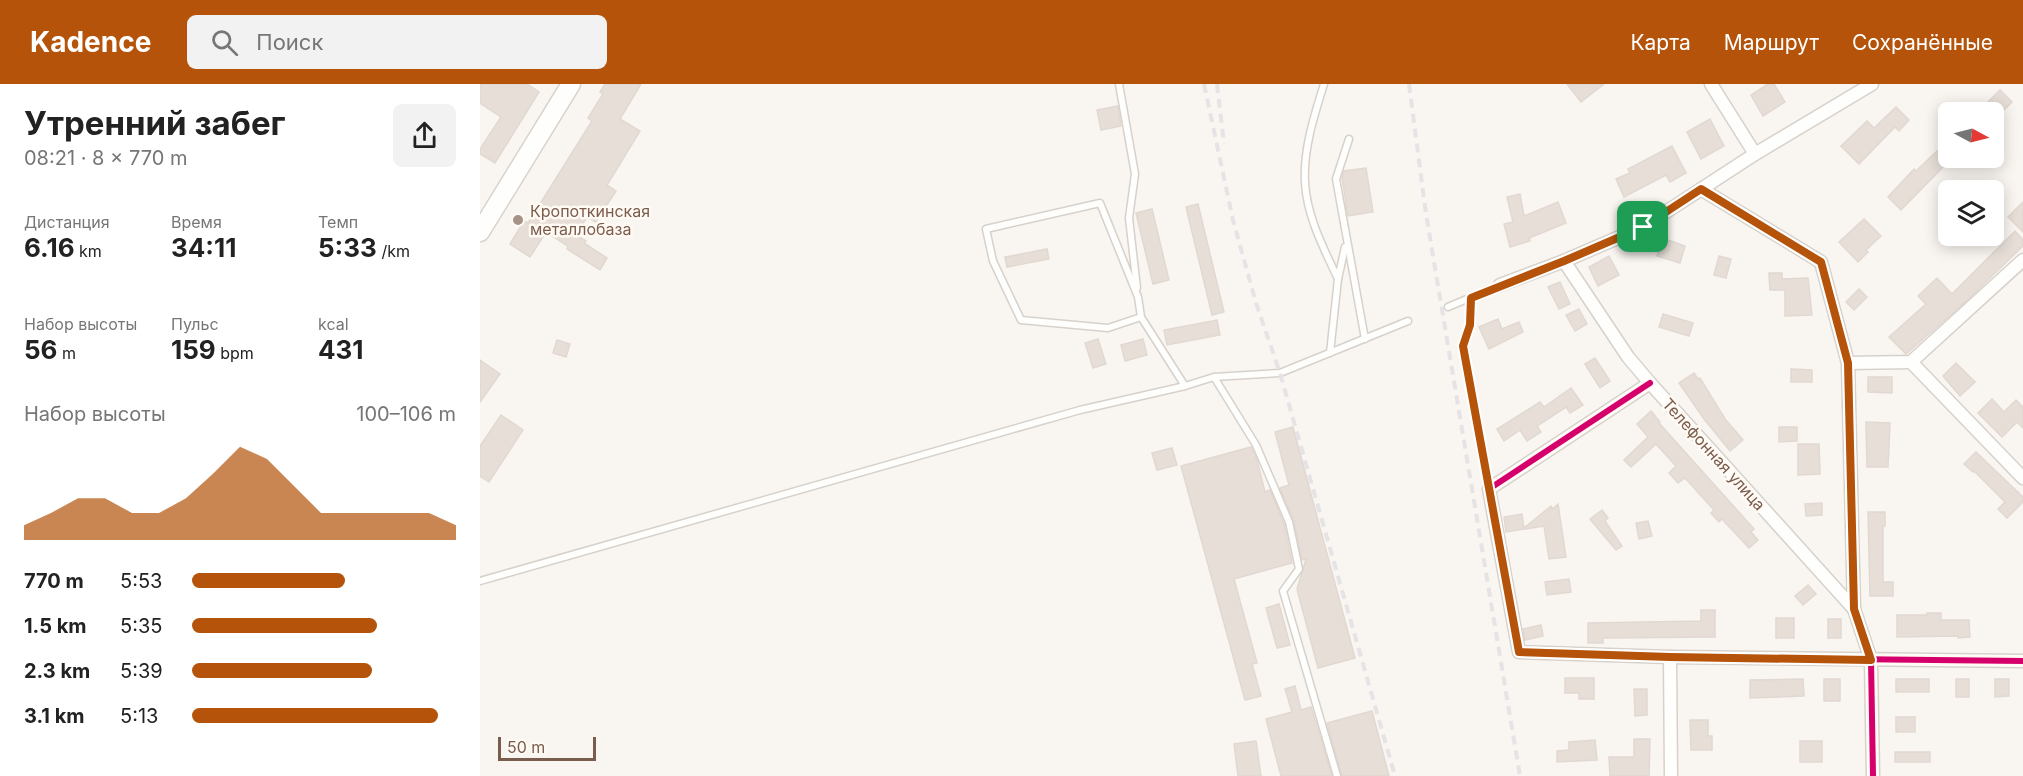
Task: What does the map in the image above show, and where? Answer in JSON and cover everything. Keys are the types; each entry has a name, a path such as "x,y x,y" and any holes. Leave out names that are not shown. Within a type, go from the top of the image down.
{"main road":[{"path":"480,232 571,84"}],"street":[{"path":"1711,84 1755,154"},
{"path":"1500,285 1564,261 1643,227 1755,154 1872,84"},
{"path":"1701,189 1821,262 1848,363 1854,609 1871,660 1872,776"},
{"path":"1848,363 1911,362 2023,260"},
{"name":"Телефонная улица","path":"1564,261 1628,357 1854,609"},
{"path":"1911,362 2023,478"},
{"path":"1650,383 1489,489 1519,652 1670,657 2023,661"},
{"path":"1670,657 1671,776"}],"lane":[{"path":"1119,84 1135,174 1129,218 1141,317 1185,386"},
{"path":"1324,84 1309,138 1305,184 1315,229 1338,279"},
{"path":"1349,139 1336,179 1365,339"},
{"path":"1137,297 1100,203 986,229 993,261 1021,321 1108,328 1141,317"},
{"path":"1330,353 1338,279 1346,243"},
{"path":"1448,307 1500,285"},
{"path":"1471,298 1470,325 1463,346 1489,489"},
{"path":"480,581 1080,410 1185,386 1214,377 1280,373 1408,321"},
{"path":"1214,377 1256,445 1289,522 1299,569 1283,591 1337,776"}],"building":[{"path":"480,84 527,84 539,92 495,163 480,154 480,149 501,117 480,103"},
{"path":"605,84 641,84 620,119 640,131 607,185 616,191 596,222 587,217 576,235 607,258 600,270 567,249 568,246 546,232 530,257 510,244 524,221 528,223 592,121 588,118 603,94 600,92"},
{"path":"1567,84 1604,84 1581,102"},
{"path":"1768,84 1774,84 1785,102 1763,116 1751,95"},
{"path":"2000,90 2012,102 2004,110 2004,102 1988,102"},
{"path":"1118,106 1121,126 1101,130 1097,110"},
{"path":"1896,107 1909,120 1899,131 1895,127 1859,164 1841,146 1867,121 1874,128"},
{"path":"1710,119 1724,146 1701,159 1687,132"},
{"path":"1672,146 1686,173 1670,182 1666,175 1624,197 1616,179 1630,173 1628,169"},
{"path":"1938,152 1938,168 1942,168 1901,210 1888,197 1914,169 1916,171"},
{"path":"1366,168 1373,212 1348,216 1342,178 1344,171"},
{"path":"1520,194 1524,216 1558,202 1566,223 1529,238 1530,241 1510,247 1504,224 1513,222 1507,197"},
{"path":"2023,202 2023,232 2008,217"},
{"path":"1198,204 1224,312 1212,315 1186,207"},
{"path":"1152,209 1169,280 1153,284 1136,213"},
{"path":"1864,219 1881,236 1866,250 1868,252 1858,262 1839,242"},
{"path":"2015,231 2023,240 2023,246 1964,303 1906,354 1889,337 1926,304 1918,296 1937,278 1952,294 2000,246 2004,246 2004,242"},
{"path":"1662,238 1685,246 1680,263 1657,256"},
{"path":"1047,249 1049,259 1007,267 1005,257"},
{"path":"1609,256 1619,275 1598,286 1589,267"},
{"path":"1719,256 1731,259 1726,278 1714,275"},
{"path":"1769,273 1782,273 1782,279 1808,278 1812,315 1785,316 1785,290 1770,290"},
{"path":"1560,282 1570,304 1559,309 1548,287"},
{"path":"1859,289 1867,297 1854,310 1846,302"},
{"path":"1579,309 1587,324 1575,331 1566,315"},
{"path":"1663,314 1693,323 1689,336 1659,327"},
{"path":"1498,319 1502,329 1519,322 1523,332 1489,349 1479,327"},
{"path":"1217,320 1220,335 1167,345 1164,330"},
{"path":"1098,339 1106,364 1093,368 1085,343"},
{"path":"1143,339 1147,355 1125,361 1121,345"},
{"path":"557,340 570,344 566,357 553,353"},
{"path":"1595,358 1610,381 1600,388 1585,364"},
{"path":"480,360 500,374 480,402"},
{"path":"1956,363 1975,382 1960,396 1943,376"},
{"path":"1791,369 1812,370 1812,382 1791,382"},
{"path":"1694,373 1698,379 1700,378 1725,419 1743,440 1730,451 1679,383"},
{"path":"1868,377 1892,377 1892,393 1868,392"},
{"path":"1571,388 1583,405 1570,413 1566,407 1537,426 1541,432 1527,441 1520,430 1504,441 1497,429 1540,402 1544,407"},
{"path":"1992,399 2004,412 2016,400 2023,407 2023,428 2017,422 2002,437 1978,413"},
{"path":"1651,411 1659,423 1754,529 1751,532 1758,540 1749,548 1722,519 1719,522 1711,513 1714,510 1685,478 1678,483 1669,473 1676,466 1656,444 1631,467 1624,460 1648,437 1637,424"},
{"path":"501,415 523,430 489,482 480,476 480,446"},
{"path":"1866,422 1890,423 1888,467 1867,467"},
{"path":"1293,427 1355,658 1318,668 1297,589 1306,559 1302,560 1294,521 1280,488 1289,485 1275,432"},
{"path":"1779,427 1797,427 1797,441 1779,442"},
{"path":"1798,444 1819,444 1820,474 1798,475"},
{"path":"1251,447 1257,460 1265,492 1270,490 1284,524 1292,563 1234,579 1257,663 1252,664 1261,696 1245,700 1181,466"},
{"path":"1172,448 1177,465 1157,470 1152,453"},
{"path":"1976,452 2023,497 2023,502 2007,518 1998,509 2005,502 1964,464"},
{"path":"1822,503 1822,515 1806,516 1805,504"},
{"path":"1558,504 1566,557 1549,559 1544,526 1506,532 1504,517 1522,514 1524,528 1551,506 1553,509"},
{"path":"1602,510 1608,518 1605,521 1622,546 1616,550 1590,519"},
{"path":"1868,512 1885,512 1883,582 1893,582 1893,596 1870,596"},
{"path":"1648,521 1652,536 1639,539 1636,523"},
{"path":"1569,579 1571,592 1547,595 1545,582"},
{"path":"1808,585 1816,594 1803,605 1795,596"},
{"path":"1279,604 1290,645 1277,648 1266,608"},
{"path":"1701,610 1715,610 1715,637 1603,638 1603,643 1588,643 1588,623 1701,621"},
{"path":"1927,613 1941,613 1941,620 1969,620 1970,637 1897,637 1897,615 1927,615"},
{"path":"1776,618 1794,618 1794,638 1776,638"},
{"path":"1828,619 1841,619 1841,638 1828,638"},
{"path":"1541,625 1543,636 1525,640 1523,629"},
{"path":"1565,678 1594,678 1594,699 1579,699 1579,693 1565,693"},
{"path":"1803,679 1804,696 1750,698 1750,680"},
{"path":"1824,679 1840,679 1840,701 1824,701"},
{"path":"1896,679 1929,679 1929,692 1896,692"},
{"path":"1956,679 1969,679 1969,697 1956,697"},
{"path":"1995,679 2009,679 2009,696 1995,697"},
{"path":"1295,686 1301,710 1311,707 1332,776 1281,776 1266,719 1292,712 1285,689"},
{"path":"1634,689 1647,689 1647,715 1635,716"},
{"path":"1372,711 1389,776 1342,776 1327,723"},
{"path":"1896,717 1915,717 1915,732 1896,732"},
{"path":"1690,720 1708,720 1708,736 1712,736 1712,750 1691,750"},
{"path":"1634,739 1650,739 1649,776 1610,776 1609,757 1634,757"},
{"path":"1595,740 1597,760 1557,762 1557,751 1569,750 1569,742"},
{"path":"1256,741 1261,776 1238,776 1234,744"},
{"path":"1800,741 1822,741 1822,762 1800,762"},
{"path":"1895,752 1930,752 1930,762 1895,762"}],"railway":[{"path":"1204,84 1233,220 1256,303 1280,373 1395,776"},
{"path":"1217,84 1224,144"},
{"path":"1409,84 1426,214 1520,776"}],"cycle path":[{"path":"1701,189 1821,262 1848,363 1854,609 1871,660 1873,776"},
{"path":"1650,383 1489,489 1519,652 1670,657 2023,661"}],"place":[{"name":"Кропоткинская металлобаза","path":"518,220"}],"route":[{"path":"1701,189 1821,262 1848,363 1854,609 1871,660 1519,652 1463,346 1470,325 1471,298 1643,227 1701,189"}]}
